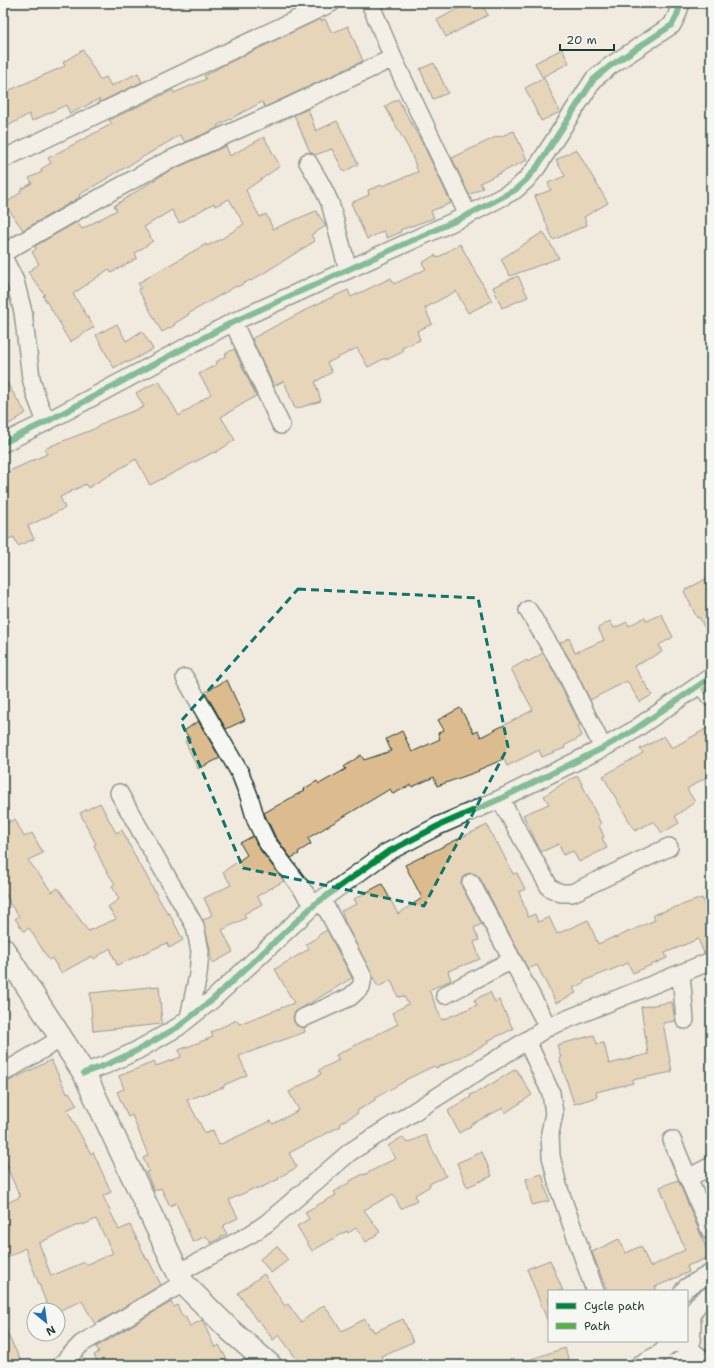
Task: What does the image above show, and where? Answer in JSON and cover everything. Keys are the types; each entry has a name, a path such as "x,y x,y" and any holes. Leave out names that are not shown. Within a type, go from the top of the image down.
{"main road":[{"path":"3,949 84,1073 181,1278 230,1330 270,1365"}],"street":[{"path":"3,159 331,3"},
{"path":"370,3 393,58 468,215"},
{"path":"3,443 46,422 233,322 468,215 515,190 537,167 594,79 610,66 672,25 681,3"},
{"path":"3,253 163,163 393,58"},
{"path":"308,162 330,203 348,270"},
{"path":"3,257 15,281 23,312 31,378 46,422"},
{"path":"233,322 281,425"},
{"path":"528,610 564,669 603,748"},
{"path":"185,678 240,773 256,820 266,842 318,902 363,977 360,987 350,996 303,1018"},
{"path":"84,1073 136,1051 178,1027 212,1000 318,902 386,853 438,826 500,799 603,748 708,686"},
{"path":"119,793 195,926 200,951 198,975 189,1018"},
{"path":"500,799 550,888 561,893 572,893 669,848"},
{"path":"471,883 548,1027"},
{"path":"445,995 512,960"},
{"path":"61,1365 81,1344 267,1223 350,1152 548,1027 711,961"},
{"path":"681,974 685,1020"},
{"path":"3,1073 62,1038"},
{"path":"527,1041 551,1093 554,1114 550,1133 551,1156 558,1186 595,1290"},
{"path":"672,1140 711,1232"},
{"path":"688,1178 711,1166"},
{"path":"684,1290 711,1273"},
{"path":"673,1365 686,1356 690,1348 692,1313 697,1305 711,1295"},
{"path":"639,1365 661,1353 671,1342"},
{"path":"675,1342 690,1348 709,1365"}],"highlighted area":[{"path":"298,589 478,598 508,747 424,906 243,868 181,721"}],"building":[{"path":"469,3 481,3 488,15 446,37 437,20"},
{"path":"320,19 321,21 325,19 332,33 348,26 363,61 265,107 262,102 217,126 218,128 185,142 180,135 79,195 80,197 23,230 5,204 21,192 20,190 32,183 29,178 42,172 41,169 51,163 48,158 112,124 109,120 173,90 174,93 206,79 204,76 220,67"},
{"path":"562,49 569,63 542,77 535,63"},
{"path":"83,50 100,80 106,77 111,86 138,73 142,82 100,102 99,99 70,114 66,105 32,121 29,114 3,129 3,93 65,66 63,62"},
{"path":"434,63 448,93 433,99 420,69"},
{"path":"544,78 560,112 541,121 525,88"},
{"path":"398,99 425,148 451,203 431,211 434,218 400,230 401,232 387,238 384,231 367,239 351,203 369,195 368,190 418,172 411,153 385,106"},
{"path":"308,109 316,131 337,121 358,164 344,172 332,149 315,155 310,152 294,115"},
{"path":"514,131 527,160 480,183 483,188 469,195 452,158 498,136 499,137"},
{"path":"264,137 280,166 246,190 251,201 260,217 266,214 273,229 316,211 326,226 311,235 315,241 251,281 250,280 237,287 236,286 188,314 174,324 175,325 162,332 138,289 141,288 138,283 206,244 207,246 223,238 244,224 229,199 215,206 214,203 179,223 172,210 144,227 153,241 135,253 137,258 111,273 109,269 73,294 94,327 70,342 43,296 45,295 28,272 39,264 32,252 36,249 35,246 77,222 82,229 117,210 114,206 167,172 226,146 230,156"},
{"path":"576,149 608,203 584,217 587,225 553,240 535,196 551,190 548,183 565,176 556,160"},
{"path":"543,232 559,258 510,276 501,259"},
{"path":"460,244 492,301 468,313 456,291 425,308 432,324 417,331 420,340 402,348 403,352 386,360 385,358 368,367 357,348 327,363 332,372 315,382 321,401 295,409 284,381 274,386 252,339 253,338 315,305 348,290 351,297 391,278 394,284 426,269 422,263 435,255 437,258"},
{"path":"518,276 528,297 502,308 493,287"},
{"path":"117,324 126,341 142,331 153,349 114,368 96,335"},
{"path":"234,349 256,396 221,417 235,440 215,453 214,452 150,485 136,459 88,488 86,484 60,497 65,508 28,526 34,539 18,546 14,537 3,541 3,474 47,454 45,449 53,445 94,429 107,421 144,407 136,393 159,381 179,416 211,394 199,374 217,364 216,362 226,356 225,354"},
{"path":"3,377 26,413 3,428"},
{"path":"711,576 711,640 699,617 697,618 684,591"},
{"path":"661,614 673,637 659,645 662,652 634,666 652,695 640,702 627,681 590,700 573,665 560,643 569,638 575,653 604,640 598,628 610,621 614,628 627,622 629,626 645,617 647,621"},
{"path":"543,653 580,725 578,726 582,736 564,746 565,748 542,757 539,750 507,766 504,759 478,770 479,771 437,786 434,777 412,787 411,785 393,794 390,789 308,838 311,844 298,852 299,854 291,858 275,836 264,813 305,790 304,789 317,781 319,784 346,769 344,767 361,755 364,760 391,751 386,739 402,731 412,752 440,739 438,733 444,730 438,720 460,708 474,733 478,731 481,737 533,710 511,669 527,660 528,662"},
{"path":"227,680 245,720 226,729 205,692"},
{"path":"198,721 220,758 198,769 185,741 190,739 184,731"},
{"path":"711,726 711,774 687,789 695,802 675,816 679,823 662,833 654,821 635,831 603,776 643,753 640,749 664,736 672,748"},
{"path":"578,776 601,824 599,825 604,837 602,838 607,848 579,862 573,851 563,855 559,844 541,852 523,815 549,804 544,796 568,780"},
{"path":"100,803 116,833 122,830 140,866 168,914 169,913 183,940 169,948 167,943 117,965 110,948 94,959 92,956 61,973 52,958 49,960 29,928 24,931 15,919 19,916 9,903 10,902 3,890 3,825 15,819 24,837 32,833 43,853 28,860 52,892 58,888 88,931 116,919 108,907 119,899 112,886 115,884 104,867 94,845 96,844 80,813"},
{"path":"487,825 513,874 517,873 525,889 519,892 528,917 535,914 538,922 549,917 557,934 588,920 598,944 655,920 653,915 702,898 708,912 711,911 711,951 704,953 698,939 665,953 667,958 633,973 628,963 584,981 584,983 573,988 576,993 556,1003 537,965 528,969 480,878 472,873 466,874 461,882 462,887 482,924 474,928 479,940 474,942 480,959 448,971 451,980 429,990 442,1020 477,1005 474,1000 490,992 495,1002 499,1000 513,1029 487,1041 488,1043 453,1061 436,1068 434,1066 405,1080 375,1098 375,1100 357,1111 358,1113 340,1123 341,1126 289,1153 297,1167 278,1178 279,1179 256,1190 255,1188 229,1200 238,1218 224,1225 225,1226 223,1227 227,1234 211,1243 206,1236 193,1242 176,1203 170,1206 161,1188 154,1191 146,1172 149,1171 143,1158 148,1155 132,1115 128,1117 117,1092 124,1089 119,1076 154,1062 156,1066 181,1057 179,1050 213,1037 211,1032 237,1020 239,1024 294,1003 275,969 309,949 306,944 327,930 352,978 295,1012 293,1017 294,1022 297,1026 304,1028 305,1032 239,1056 247,1075 224,1085 224,1087 187,1100 205,1133 213,1130 219,1145 271,1121 273,1124 299,1110 289,1092 321,1074 319,1070 339,1060 336,1055 398,1024 392,1013 408,1004 404,996 398,997 391,980 378,987 344,920 345,919 341,911 357,904 354,899 382,884 398,914 422,898 405,865"},
{"path":"253,836 258,847 284,881 257,896 262,904 244,914 246,918 222,930 233,952 213,963 210,956 210,949 203,920 212,915 204,898 231,885 223,872 247,855 240,843"},
{"path":"159,986 162,1024 93,1031 90,993"},
{"path":"672,1002 675,1021 663,1023 672,1072 632,1080 633,1083 596,1092 597,1097 574,1104 559,1057 561,1057 557,1045 594,1035 597,1044 604,1043 609,1064 648,1054 641,1007"},
{"path":"51,1060 67,1093 69,1092 77,1105 67,1110 91,1154 93,1152 111,1192 103,1196 119,1230 130,1225 161,1285 95,1324 82,1301 66,1308 66,1302 46,1302 25,1248 3,1260 3,1205 20,1197 3,1154 3,1084","holes":["96,1219 113,1253 86,1265 85,1262 51,1276 39,1243 82,1223 83,1225"]},
{"path":"516,1069 532,1095 505,1113 503,1108 470,1125 471,1126 459,1133 448,1111 471,1097 470,1095"},
{"path":"425,1135 446,1176 429,1184 430,1186 415,1195 417,1200 401,1209 393,1194 364,1210 380,1232 366,1242 356,1228 348,1233 347,1231 312,1251 297,1226 309,1219 305,1212 336,1195 334,1192 350,1181 396,1158 388,1146 402,1137 407,1143"},
{"path":"482,1152 492,1176 467,1187 457,1163"},
{"path":"542,1174 549,1201 532,1205 526,1179"},
{"path":"678,1180 710,1257 687,1266 689,1272 655,1287 656,1290 607,1290 592,1252 619,1239 626,1253 641,1246 650,1267 685,1250 660,1187"},
{"path":"277,1246 288,1260 271,1273 260,1259"},
{"path":"550,1260 563,1290 548,1290 548,1322 527,1269"},
{"path":"264,1274 285,1306 288,1304 301,1322 324,1305 342,1331 365,1319 374,1332 403,1319 413,1342 381,1356 385,1365 301,1365 279,1335 273,1340 259,1320 257,1321 238,1293"},
{"path":"171,1302 174,1307 177,1305 183,1317 185,1316 190,1326 202,1320 215,1348 219,1345 230,1365 99,1365 94,1355 99,1352 96,1347"},
{"path":"3,1325 23,1365 3,1365"},
{"path":"565,1348 570,1365 523,1365 522,1362"}],"marked path":[{"path":"701,685 711,698"}],"cycle path":[{"path":"3,443 46,422 233,322 468,215 515,190 537,167 594,79 610,66 672,25 681,3"},
{"path":"84,1073 136,1051 178,1027 212,1000 314,905 386,853 438,826 500,799 603,748 631,732 711,677"}]}
